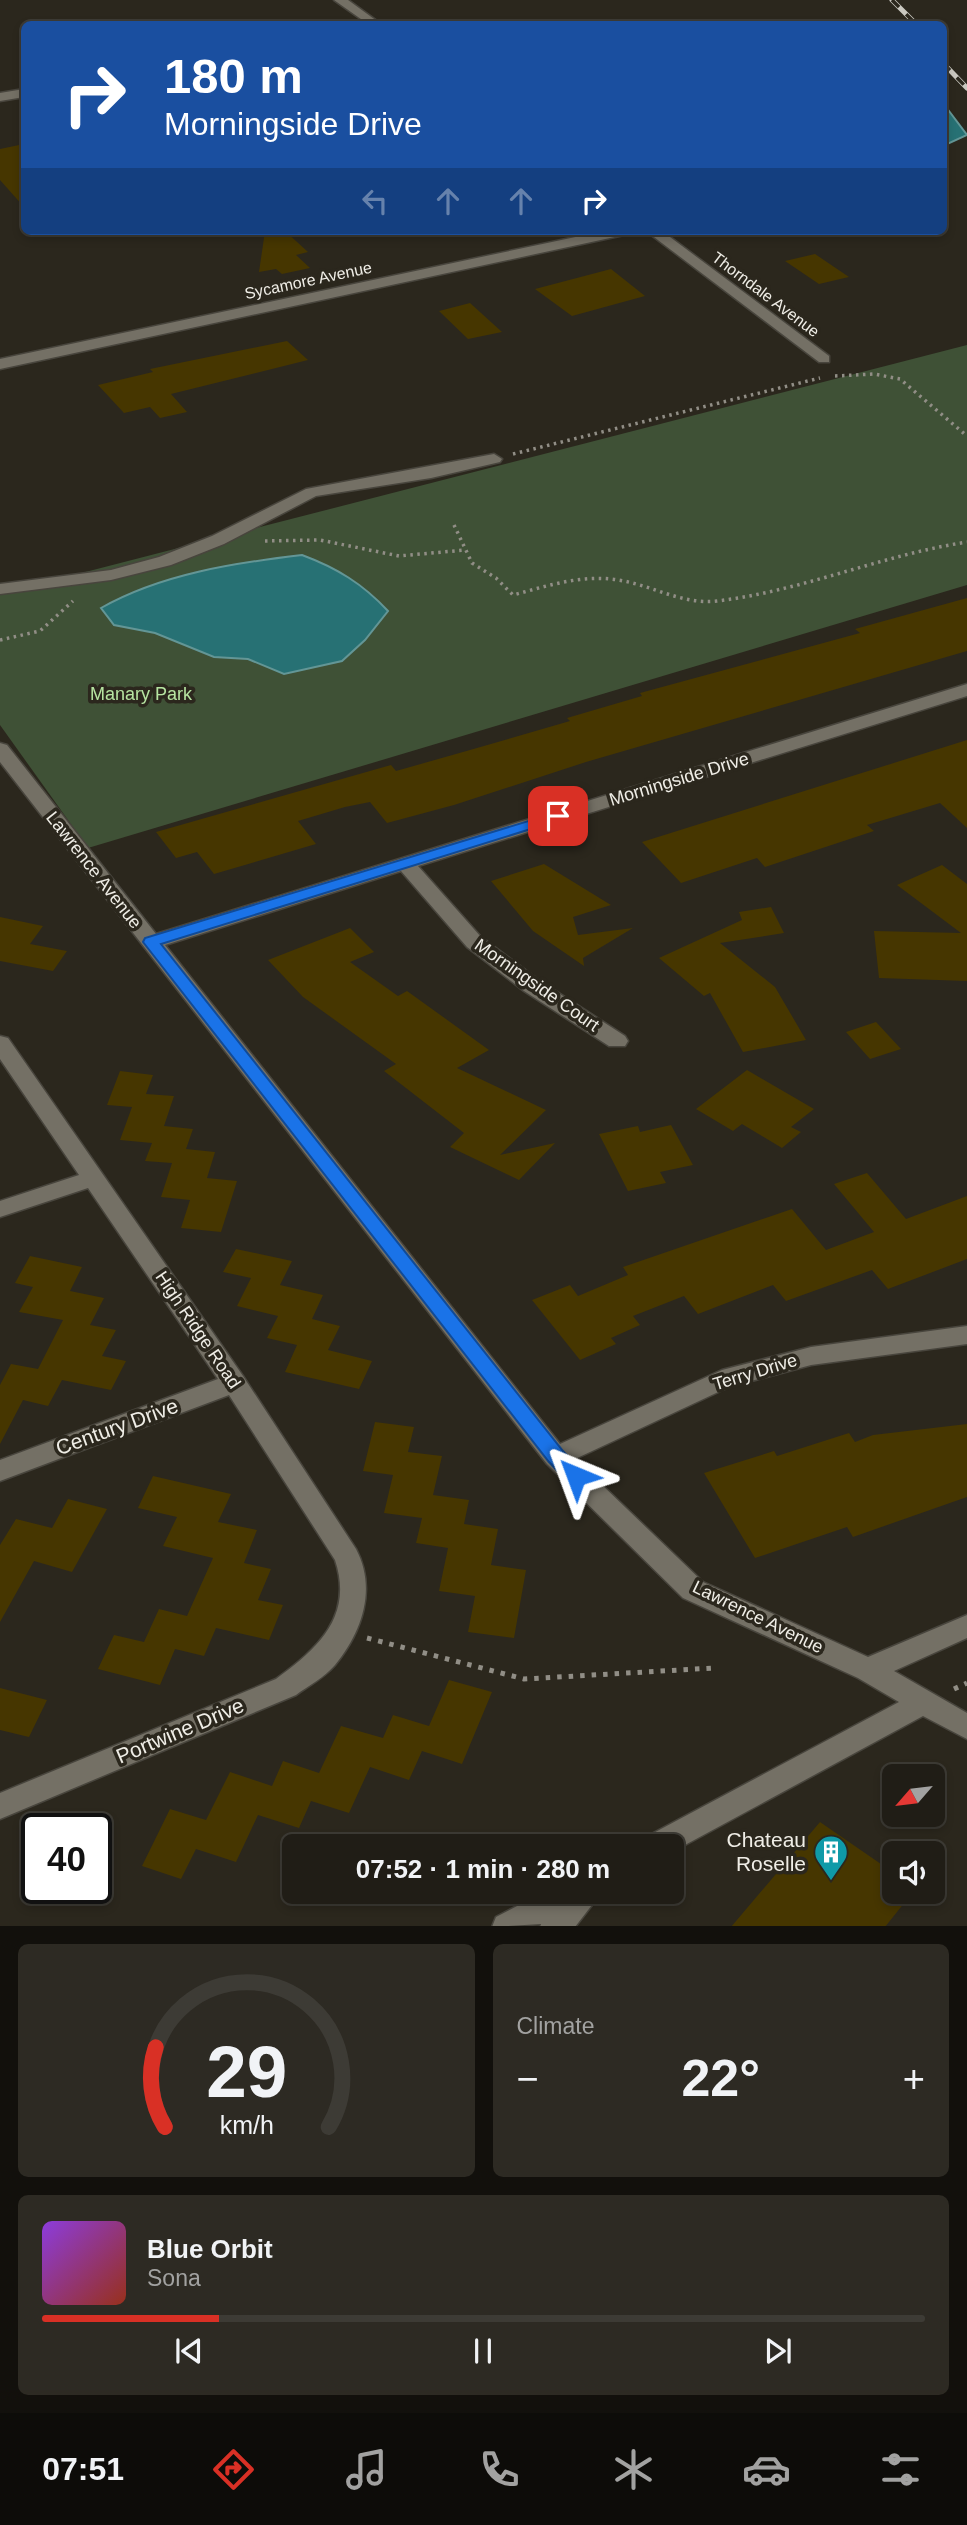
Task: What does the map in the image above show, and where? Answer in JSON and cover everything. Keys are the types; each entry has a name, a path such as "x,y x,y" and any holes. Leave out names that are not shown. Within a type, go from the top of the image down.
{"street":[{"path":"340,0 371,21"},
{"path":"0,97 21,94"},
{"name":"Sycamore Avenue","path":"0,364 605,235"},
{"name":"Thorndale Avenue","path":"658,235 824,359"},
{"path":"0,589 111,575 165,561 218,540 312,492 431,473 494,458"},
{"name":"Morningside Drive","path":"151,942 967,690"},
{"name":"Lawrence Avenue","path":"0,749 556,1457 693,1590 868,1670 967,1727"},
{"name":"Morningside Court","path":"404,863 474,942 532,986 617,1041"},
{"name":"High Ridge Road","path":"0,1043 234,1383 346,1558 354,1577 352,1604 342,1631"},
{"path":"0,1209 94,1178"},
{"name":"Terry Drive","path":"556,1457 722,1379 744,1372 811,1356 967,1335"},
{"name":"Century Drive","path":"0,1471 234,1383"},
{"path":"868,1670 967,1626"},
{"name":"Portwine Drive","path":"0,1806 286,1687 324,1660 342,1631"},
{"path":"678,1834 924,1702"},
{"path":"509,1926 550,1904"},
{"path":"556,1926 576,1904"}],"path":[{"path":"494,458 831,376 874,374 900,379 967,436"},
{"path":"454,524 472,563 496,578 513,595 572,581 601,579 628,582 671,596 714,602 923,548 967,542"},
{"path":"254,542 320,540 399,556 465,550"},
{"path":"0,640 40,631 80,597"},
{"path":"342,1631 524,1679 714,1668"}],"green space":[{"name":"Manary Park","path":"967,345 967,585 88,848 0,725 0,594"}],"water":[{"path":"947,108 967,135 947,144"},
{"path":"302,555 349,578 388,611 365,640 342,661 284,674 248,659 214,657 155,633 114,625 101,608 148,586 173,578 224,566"}],"building":[{"path":"21,145 21,204 0,180 0,149"},
{"path":"264,235 289,235 308,252 296,255 310,268 282,274 276,269 259,272"},
{"path":"815,254 849,277 819,284 785,261"},
{"path":"611,269 645,296 572,316 535,289"},
{"path":"470,303 502,332 468,339 439,311"},
{"path":"287,341 308,360 171,394 187,412 160,418 150,407 124,413 98,385 153,372 150,369"},
{"path":"967,598 967,651 586,762 454,805 387,823 370,802 345,807 298,821 316,844 214,874 197,852 176,858 156,832 391,765 396,771 470,750 570,721 567,718 642,696 640,693 860,633 855,629"},
{"path":"967,740 967,828 940,803 867,825 874,831 765,867 757,858 681,883 642,842"},
{"path":"544,864 611,905 573,917 578,935 633,928 583,958 584,966 533,931 491,881"},
{"path":"942,865 967,884 967,981 879,978 874,931 961,933 897,885"},
{"path":"771,907 784,933 720,943 775,987 806,1040 743,1052 710,993 704,996 659,958 742,920 739,912"},
{"path":"0,917 43,926 30,944 67,951 53,971 0,961"},
{"path":"350,928 374,952 350,962 398,996 407,991 489,1050 457,1068 546,1110 500,1155 555,1143 519,1180 450,1147 464,1133 384,1071 396,1064 303,997 268,960"},
{"path":"876,1022 901,1049 870,1059 846,1032"},
{"path":"747,1070 814,1109 791,1127 801,1132 782,1148 742,1124 733,1131 696,1109"},
{"path":"120,1071 153,1075 146,1094 174,1096 164,1126 193,1129 186,1149 215,1152 207,1178 237,1181 221,1232 181,1228 190,1200 161,1197 172,1163 145,1161 152,1143 120,1140 132,1107 107,1105"},
{"path":"671,1125 693,1165 660,1172 666,1183 628,1191 599,1134 638,1126 640,1132"},
{"path":"867,1173 906,1219 967,1196 967,1259 888,1289 872,1270 786,1301 773,1285 698,1314 684,1296 633,1316 640,1325 611,1338 616,1344 580,1360 532,1300 570,1285 578,1296 628,1275 623,1267 792,1209 826,1250 874,1232 834,1184"},
{"path":"236,1249 292,1261 280,1285 323,1295 312,1319 340,1326 328,1350 372,1361 359,1389 285,1372 297,1345 267,1338 278,1316 237,1306 251,1278 223,1272"},
{"path":"30,1256 82,1267 70,1291 104,1298 90,1325 116,1330 102,1356 126,1361 111,1390 62,1380 48,1406 23,1400 0,1444 0,1385 11,1364 38,1369 63,1320 19,1312 33,1287 15,1283"},
{"path":"375,1422 414,1427 408,1452 442,1456 433,1495 469,1500 464,1524 498,1529 491,1565 526,1570 514,1638 468,1632 475,1596 439,1591 448,1548 416,1543 422,1518 384,1513 393,1475 363,1471"},
{"path":"967,1424 967,1497 853,1537 847,1527 755,1558 704,1473 774,1451 777,1456 849,1433 855,1442 873,1435"},
{"path":"153,1476 231,1494 218,1522 257,1530 244,1563 271,1569 258,1600 283,1605 269,1640 216,1628 204,1656 175,1649 160,1685 98,1669 114,1635 144,1642 159,1609 187,1616 213,1558 163,1546 177,1517 138,1508"},
{"path":"68,1499 107,1509 72,1572 34,1561 0,1622 0,1545 16,1519 52,1528"},
{"path":"449,1680 492,1692 462,1764 422,1751 409,1780 370,1767 349,1813 311,1801 299,1828 258,1815 236,1862 196,1849 181,1879 142,1866 170,1809 206,1820 230,1772 272,1786 283,1761 319,1773 341,1726 383,1738 393,1715 429,1726"},
{"path":"0,1688 47,1700 29,1737 0,1730"},
{"name":"Chateau Roselle","path":"820,1822 882,1865 882,1904 903,1904 886,1926 732,1926"}],"railway":[{"path":"892,0 913,21"},
{"path":"947,67 967,88"}],"place":[{"name":"Chateau Roselle","path":"831,1882"}],"route":[{"path":"558,816 151,942 556,1457 576,1476"}]}
